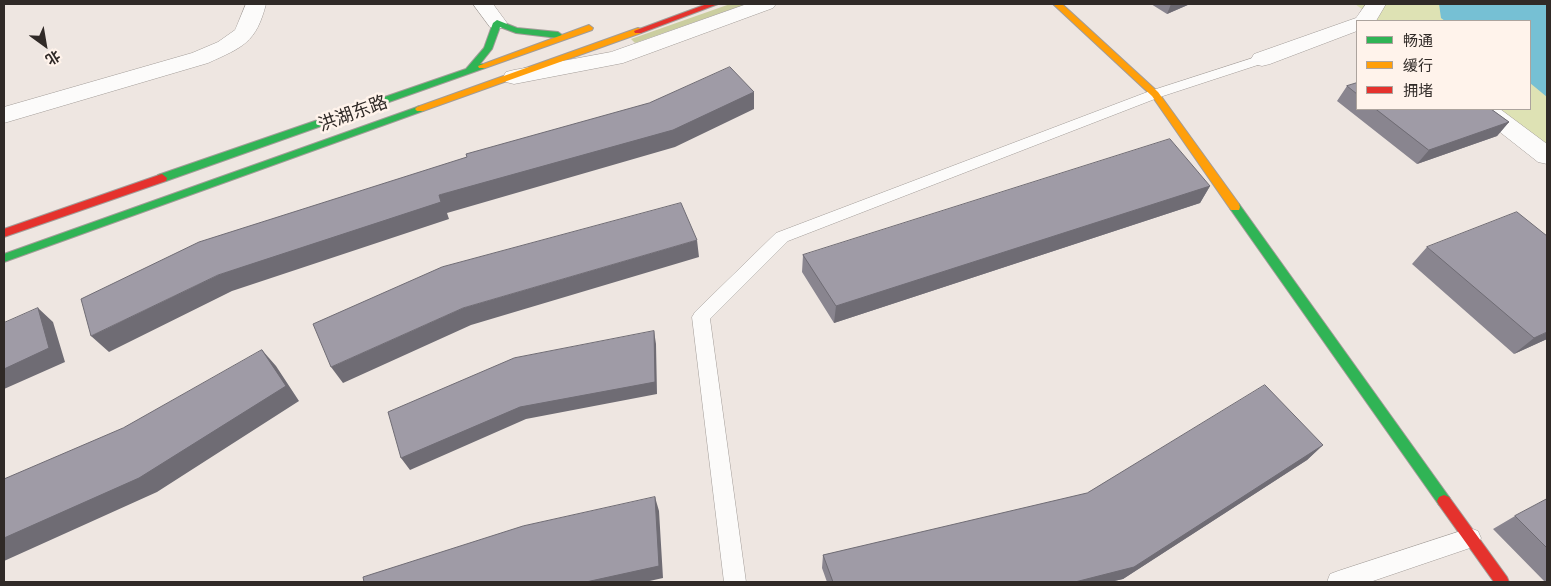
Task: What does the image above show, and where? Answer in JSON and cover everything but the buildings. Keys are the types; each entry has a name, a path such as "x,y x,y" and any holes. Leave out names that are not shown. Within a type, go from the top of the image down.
{"main road":[{"name":"洪湖东路","path":"4,258 714,4"},
{"path":"1057,4 1155,94 1502,582"},
{"path":"469,70 490,49 495,37 497,24 535,34 569,35"},
{"name":"洪湖东路","path":"4,233 596,26"}],"street":[{"path":"4,114 200,58 222,49 237,39 247,29 256,4"},
{"path":"483,4 497,24"},
{"path":"505,78 615,58 766,4"},
{"path":"1262,59 1356,22"},
{"path":"1486,110 1547,156"}],"lane":[{"path":"735,582 701,317 782,236 1155,94 1262,59"},
{"path":"1338,582 1470,538"}],"green space":[{"path":"730,4 746,4 635,43 631,39"},
{"path":"1355,4 1547,4 1547,145 1499,110 1531,110 1531,20 1377,20"}],"water":[{"path":"1439,4 1547,4 1547,97 1531,84 1531,20 1444,20 1441,18"}],"traffic: fast":[{"path":"470,69 488,49 497,23 516,30 558,35"},
{"path":"162,178 482,66"},
{"path":"4,258 420,109"},
{"path":"1235,207 1444,501"}],"traffic: slow":[{"path":"1057,4 1155,94 1235,207"},
{"path":"482,66 589,28"},
{"path":"420,109 638,31"}],"traffic: jam":[{"path":"638,31 714,4"},
{"path":"4,233 162,178"},
{"path":"1444,501 1502,582"}]}
